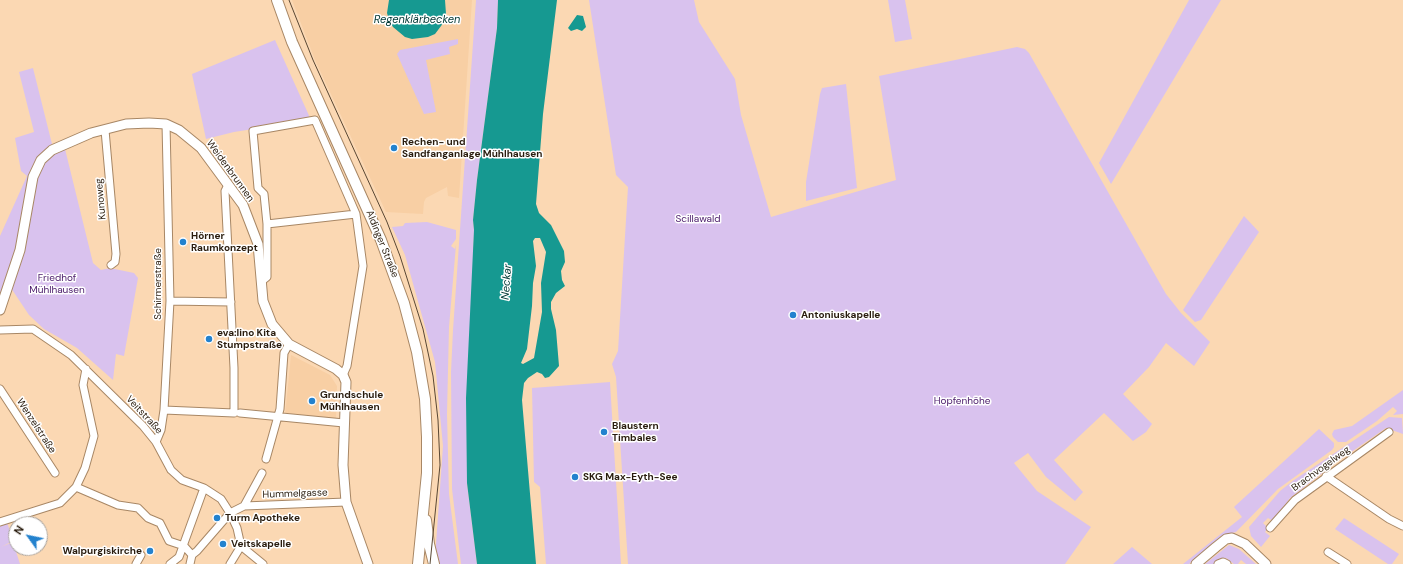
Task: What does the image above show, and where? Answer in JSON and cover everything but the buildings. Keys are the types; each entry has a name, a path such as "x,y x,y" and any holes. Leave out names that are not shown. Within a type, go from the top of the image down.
{"main road":[{"name":"Aldinger Straße","path":"277,0 292,42 381,240 404,303 417,352 425,400 428,437 425,504 427,534 434,564"},
{"name":"Aldinger Straße","path":"418,564 420,531 425,504"}],"street":[{"name":"Aldinger Straße","path":"356,214 267,224 264,194 258,188 253,131 315,120 356,214 363,266 348,366 343,375 346,382 343,465 346,502 368,564"},
{"name":"Weidenbrunnen","path":"0,310 20,250 32,183 36,169 42,160 52,150 91,133 126,124 166,124 179,130 201,148 243,205 258,244 263,301 272,324 289,344 343,375"},
{"name":"Schirmerstraße","path":"156,442 161,430 164,410 170,301 166,124"},
{"name":"Kunoweg","path":"105,130 116,254 115,262 111,265"},
{"path":"228,185 225,191 237,413"},
{"path":"262,281 267,277 267,224"},
{"path":"170,301 231,302"},
{"name":"Veitstraße","path":"0,330 33,329 71,355 143,426 156,442 171,470 182,480 204,488 221,499 230,513 240,538 241,546"},
{"path":"266,460 280,409 284,353 289,344"},
{"path":"0,522 60,503 76,487 84,468 94,436 84,385 86,369"},
{"name":"Wenzelstraße","path":"0,389 55,473"},
{"path":"164,410 237,413 344,423"},
{"name":"Brachvogelweg","path":"1270,528 1295,500 1326,476 1389,432"},
{"path":"190,564 192,555 230,513 244,506 262,473"},
{"path":"1326,476 1389,519 1403,526"},
{"path":"76,487 118,505 138,508 148,518 160,523 169,541 184,546 192,555"},
{"path":"170,564 180,557 204,488"},
{"name":"Hummelgasse","path":"244,506 346,502"},
{"path":"1196,564 1226,539 1237,539 1266,564"},
{"path":"230,564 241,546 263,564"},
{"path":"1328,552 1347,564"},
{"path":"136,564 141,555"},
{"path":"1218,564 1223,562 1227,564"}],"shaded area":[{"path":"292,0 472,0 459,198 448,196 447,187 426,198 424,202 423,214 386,212 315,60"},
{"name":"Grundschule Mühlhausen","path":"291,355 330,375 337,386 336,421 285,415"}],"green space":[{"path":"476,0 498,0 497,28 473,220 474,230 467,483 477,564 461,564 452,489 451,372"},
{"path":"589,0 694,0 699,22 735,79 741,115 771,217 896,180 879,76 1017,47 1025,49 1029,53 1166,294 1181,313 1210,342 1194,366 1166,343 1149,367 1123,394 1152,424 1146,432 1133,441 1104,413 1054,460 1083,492 1075,501 1046,477 1028,453 1014,463 1037,491 1091,527 1065,564 628,564 616,377 612,364 618,351 628,187 616,175"},
{"path":"888,0 905,0 912,39 895,42"},
{"path":"1189,0 1221,0 1111,184 1099,163"},
{"path":"458,39 458,44 449,47 450,54 426,60 436,112 424,114 397,54 400,50"},
{"path":"275,40 311,120 234,132 206,139 192,74"},
{"path":"33,68 52,144 41,153 30,172 19,243 0,300 0,236 27,176 21,171 15,138 34,132 19,72"},
{"path":"846,84 857,188 806,201 806,182 822,88"},
{"name":"Friedhof Mühlhausen","path":"65,149 93,263 101,270 110,268 134,273 138,278 124,356 116,354 113,380 77,348 44,329 29,315 11,288 34,183 44,162 54,154"},
{"path":"1244,216 1259,232 1201,320 1195,322 1183,310"},
{"path":"427,222 456,230 456,239 451,246 455,249 456,245 449,327 447,414 449,494 458,564 437,564 435,558 443,446 435,362 405,255 392,227 403,226 405,223"},
{"name":"SKG Max-Eyth-See","path":"610,382 621,564 546,564 540,487 534,482 532,388"},
{"path":"1403,390 1403,414 1393,415 1397,411 1393,407 1377,421 1346,442 1338,442 1333,437 1332,434 1334,430 1352,426"},
{"path":"1389,417 1402,418 1403,434 1386,428 1334,464 1290,498 1273,521 1268,518 1263,523 1268,528 1265,532 1270,536 1261,547 1251,536 1249,527 1280,491 1294,480"},
{"path":"1319,429 1334,443 1332,450 1278,489 1236,532 1221,536 1189,564 1183,564 1242,517 1234,507"},
{"path":"1344,518 1399,554 1392,564 1388,564 1335,529"},
{"path":"7,522 8,525 8,544 1,547 8,544 8,556 17,556 20,564 0,564 0,525"},
{"path":"1229,545 1239,549 1256,564 1246,564 1241,560 1238,564 1234,564 1226,558 1219,560 1215,564 1205,564"},
{"path":"1132,547 1152,564 1113,564"}],"water":[{"name":"Regenklärbecken","path":"389,0 445,0 446,14 444,22 435,34 428,37 412,39 405,37 393,27 389,20 387,13"},
{"name":"Neckar","path":"498,0 557,0 543,114 536,204 539,213 551,225 564,251 565,262 561,271 562,280 565,286 556,293 551,302 551,309 556,330 559,366 549,377 545,378 542,374 537,372 528,378 524,383 522,400 536,564 477,564 467,483 466,398 474,230 473,220 497,28","holes":["535,238 540,238 546,252 541,283 542,312 534,358 523,364 521,363 527,349 536,266 533,241"]},
{"path":"577,15 583,16 586,27 582,31 577,29 571,31 568,28"}],"tram line":[{"path":"289,0 313,60 387,222 400,256 423,329 433,376 438,420 440,465 430,564"}],"place":[{"name":"Rechen- und Sandfanganlage Mühlhausen","path":"394,148"},
{"name":"Hörner Raumkonzept","path":"183,242"},
{"name":"Antoniuskapelle","path":"793,315"},
{"name":"eva:lino Kita Stumpstraße","path":"209,339"},
{"name":"Grundschule Mühlhausen","path":"312,401"},
{"name":"Blaustern Timbales","path":"604,432"},
{"name":"SKG Max-Eyth-See","path":"575,477"},
{"name":"Turm Apotheke","path":"217,518"},
{"name":"Veitskapelle","path":"223,544"},
{"name":"Walpurgiskirche","path":"150,551"}],"park label":[{"name":"Scillawald","path":"698,219"},
{"name":"Hopfenhöhe","path":"962,401"}]}
